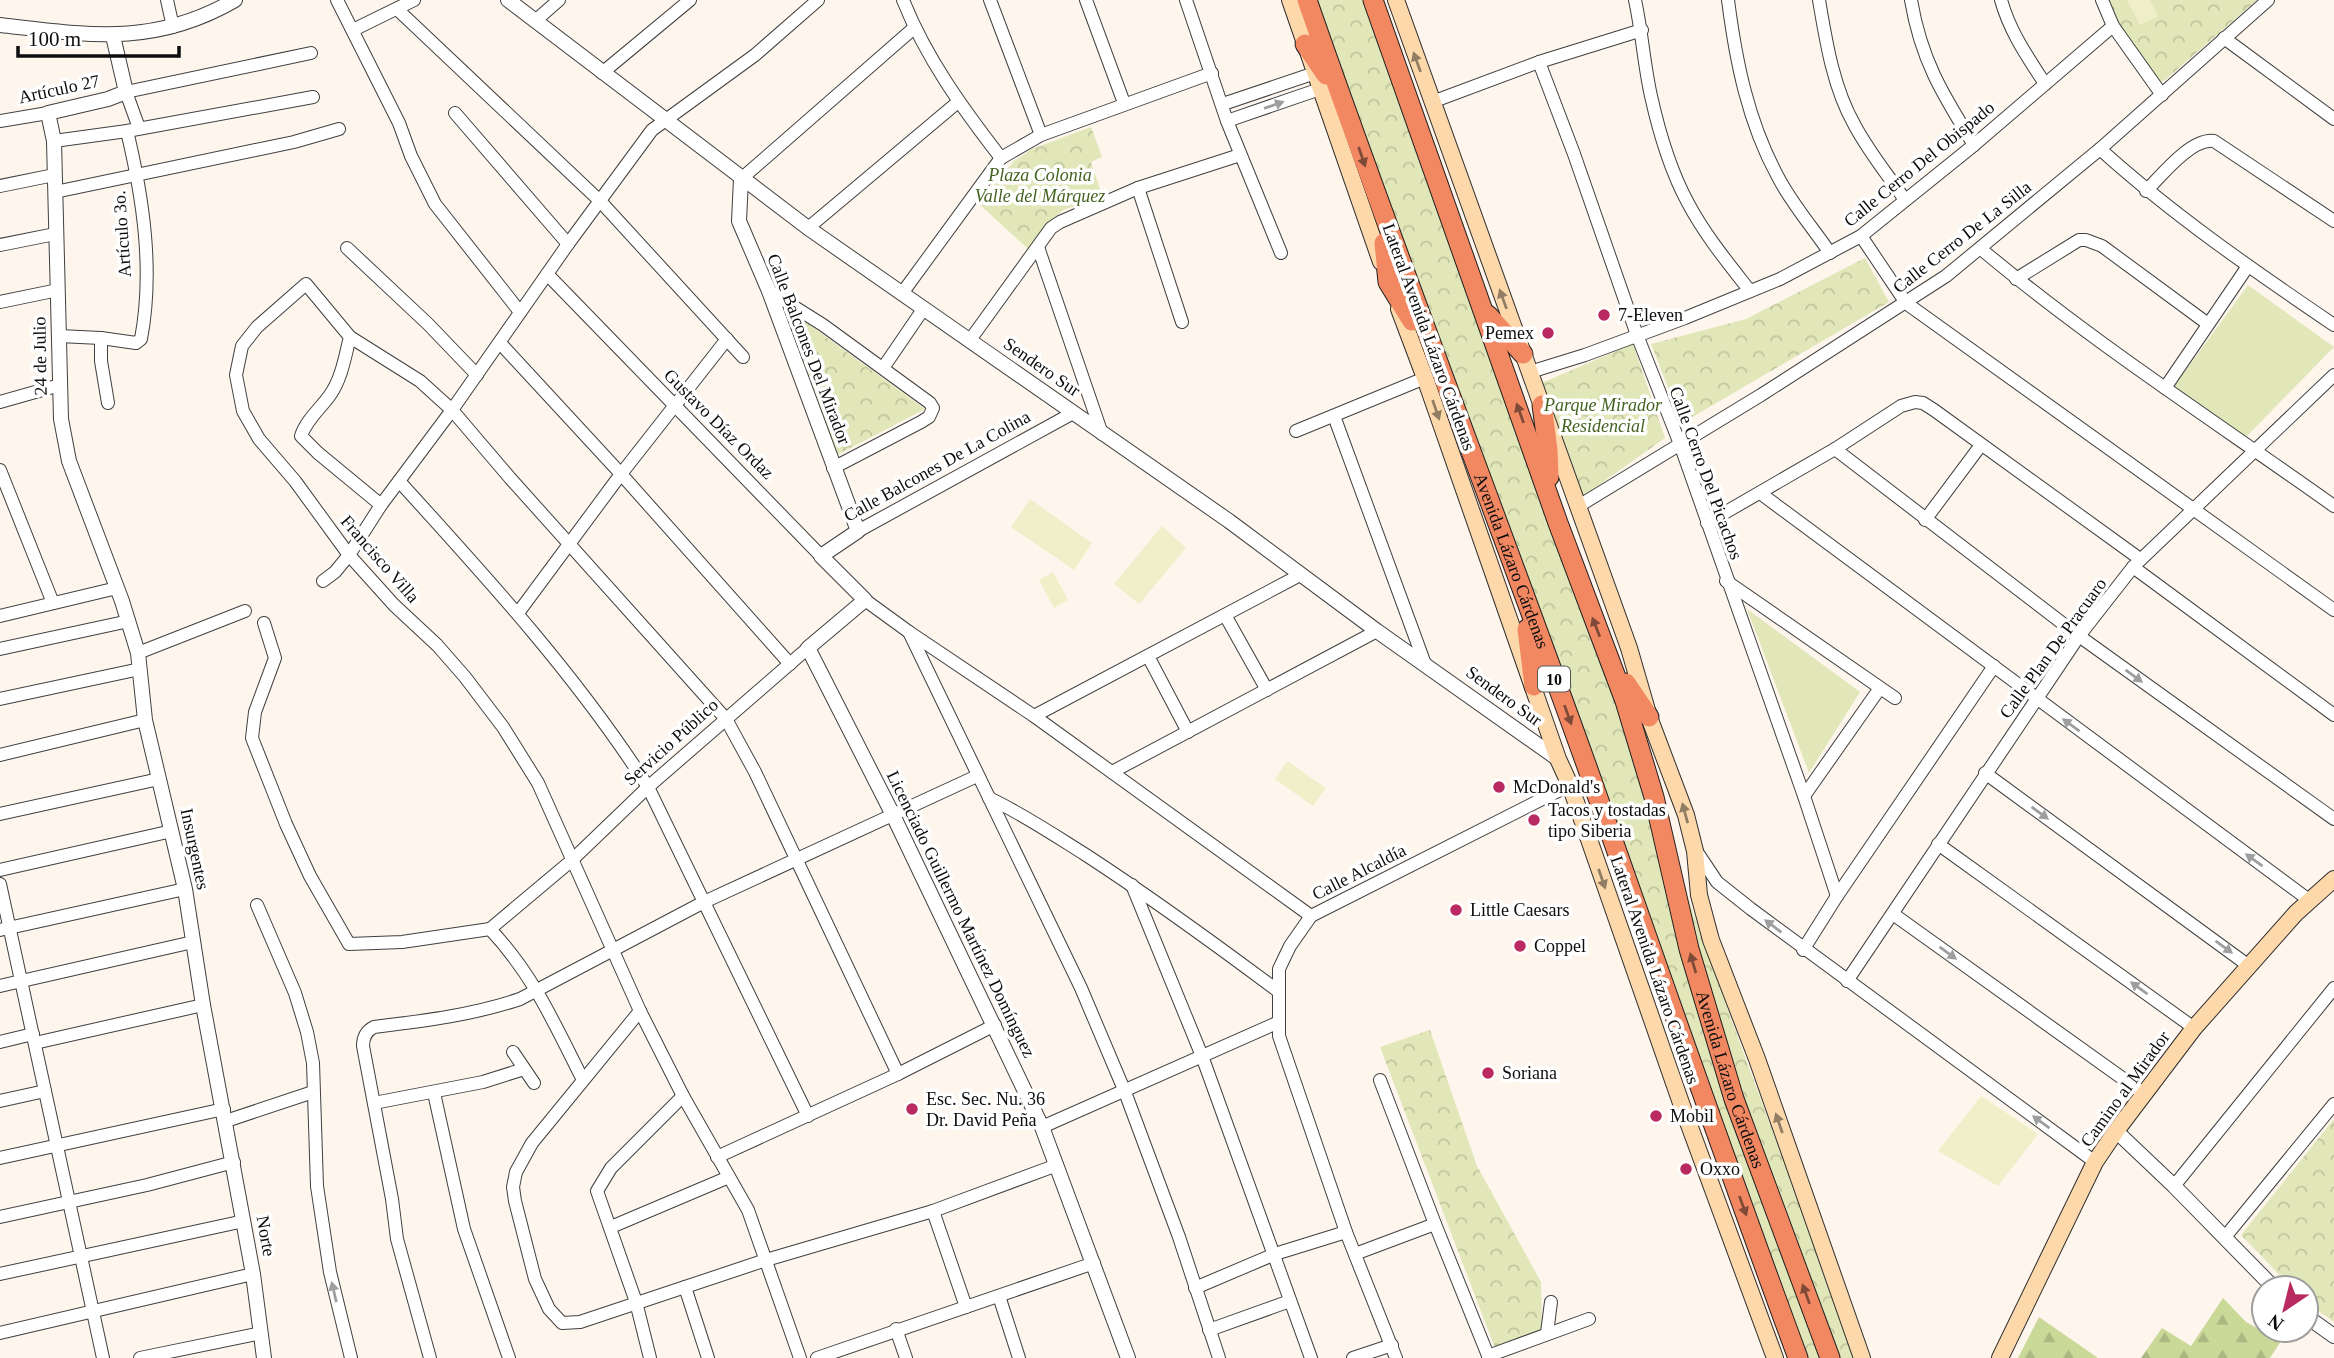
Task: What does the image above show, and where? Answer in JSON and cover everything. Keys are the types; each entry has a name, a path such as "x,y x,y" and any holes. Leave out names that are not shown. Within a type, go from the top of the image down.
{"highway":[{"name":"Avenida Lázaro Cárdenas","path":"1307,0 1380,210 1431,370 1523,596 1586,764 1798,1358"},
{"name":"Avenida Lázaro Cárdenas","path":"1374,0 1482,308 1625,701 1647,773 1689,949 1734,1099 1830,1358"},
{"path":"1305,44 1341,99 1348,116"},
{"path":"1380,210 1388,282 1431,370"},
{"path":"1482,308 1522,354"},
{"path":"1542,405 1549,459 1547,489"},
{"path":"1523,596 1534,686"},
{"path":"1606,653 1649,717"}],"main road":[{"name":"Lateral Avenida Lázaro Cárdenas","path":"1290,0 1388,282"},
{"path":"1396,0 1629,648 1649,717 1681,797 1696,851 1699,895 1711,940 1757,1059 1862,1358"},
{"name":"Lateral Avenida Lázaro Cárdenas","path":"1431,370 1558,760 1570,785 1681,1102 1775,1358"},
{"name":"Camino al Mirador","path":"2000,1358 2095,1162 2116,1131 2194,1028 2309,900 2334,879"}],"street":[{"path":"167,0 173,27"},
{"path":"0,25 113,36 173,27 212,13 235,0"},
{"path":"337,0 399,123 411,156 435,204 520,312"},
{"path":"353,30 414,0"},
{"name":"Sendero Sur","path":"508,0 808,228 1228,521 1558,760"},
{"path":"535,20 559,0"},
{"path":"602,73 690,0"},
{"path":"323,581 335,572 349,555 381,505 652,130 755,55 818,0"},
{"path":"903,0 914,28 958,102 1001,158"},
{"path":"990,0 1041,135"},
{"path":"1086,0 1124,103"},
{"path":"1186,0 1227,121 1281,253"},
{"path":"1635,0 1642,30 1650,94 1668,157 1688,203 1713,243 1750,291"},
{"path":"1728,0 1745,95 1757,135 1779,180 1830,253"},
{"path":"1819,0 1827,46 1848,112 1905,200"},
{"path":"1911,0 1917,34 1926,59 1938,86 1974,145"},
{"path":"2001,0 2015,39 2045,84"},
{"path":"2102,0 2113,26 2162,94"},
{"name":"Calle Cerro De La Silla","path":"1577,507 1906,303 1981,249 2100,149 2268,0"},
{"path":"398,10 601,202 743,357"},
{"name":"Calle Cerro Del Obispado","path":"1530,372 1637,335 1780,279 1861,236 1974,145 2113,26"},
{"path":"741,178 914,28"},
{"path":"1432,102 1539,62 1642,30"},
{"name":"Artículo 3o.","path":"101,338 140,342 146,258 133,130 113,36"},
{"path":"2224,38 2334,119"},
{"path":"125,92 311,53"},
{"name":"Calle Cerro Del Picachos","path":"1539,62 1637,335 1680,444 1837,896"},
{"path":"903,292 1001,158 1041,135 1212,73"},
{"path":"1223,104 1315,73"},
{"path":"1227,121 1320,89"},
{"name":"Artículo 27","path":"0,121 48,113 108,99 125,92"},
{"path":"54,141 133,130 313,97"},
{"path":"808,228 958,102"},
{"name":"24 de Julio","path":"48,113 54,141 61,419 69,461 117,588"},
{"path":"455,113 568,244"},
{"path":"55,192 294,142 339,129"},
{"path":"2146,191 2194,145 2207,140 2214,141 2334,221"},
{"path":"2100,149 2146,191 2334,325"},
{"path":"970,340 1051,229 1068,217 1138,188 1240,155"},
{"path":"0,186 54,175"},
{"name":"Calle Balcones Del Mirador","path":"741,178 739,221 769,291 858,531"},
{"path":"1138,188 1182,322"},
{"path":"0,245 55,234"},
{"path":"1861,236 1906,303 2334,610"},
{"path":"2017,279 2071,244 2086,240 2102,246 2208,324"},
{"path":"1038,247 1102,434"},
{"path":"347,248 428,324 477,375"},
{"path":"1981,249 2017,279 2165,388 2334,506"},
{"path":"2165,388 2248,266"},
{"name":"Gustavo Díaz Ordaz","path":"547,274 865,600"},
{"name":"Francisco Villa","path":"351,337 306,284 257,327 242,346 236,375 243,411 259,439 295,481 349,555 394,605 437,645 503,727 538,783 640,1011 683,1096 748,1210 800,1358"},
{"path":"0,302 58,290"},
{"path":"769,291 930,403 932,413 921,422 834,468"},
{"path":"883,368 924,308"},
{"path":"59,336 101,338 101,361 108,403"},
{"path":"381,505 301,436 339,380 351,337 403,369 452,410 726,719 898,1074"},
{"path":"518,613 621,474 727,339"},
{"path":"500,343 790,664"},
{"path":"1296,431 1431,370"},
{"name":"Calle Plan De Pracuaro","path":"1847,981 2079,636 2137,563 2334,375"},
{"path":"0,396 0,402 60,385"},
{"path":"1707,523 1908,403 1923,403 2334,715"},
{"name":"Calle Balcones De La Colina","path":"821,556 858,531 1073,413"},
{"path":"1334,416 1425,664"},
{"path":"1925,520 1981,445"},
{"path":"1835,449 2079,636 2334,820"},
{"path":"1,475 53,603"},
{"path":"399,481 518,613 586,697 648,787 808,1116"},
{"path":"1760,493 2309,900"},
{"path":"1034,716 1300,575"},
{"path":"1726,581 1895,698"},
{"path":"0,616 117,588"},
{"name":"Insurgentes","path":"117,588 138,653 145,720 185,889 203,1005 225,1115"},
{"path":"865,600 1034,716 1311,916"},
{"name":"Servicio Público","path":"490,929 571,861 648,787 865,600"},
{"path":"138,653 245,611"},
{"path":"1225,615 1267,690"},
{"path":"0,649 129,621"},
{"path":"264,623 275,658 255,712 252,738 310,877 349,944 402,942 490,929 509,949 538,990 583,1080"},
{"path":"1111,772 1377,631"},
{"path":"909,632 1081,988 1125,1092 1179,1237 1219,1358"},
{"name":"Licenciado Guillermo Martínez Domínguez","path":"808,648 892,813 1042,1127 1128,1358"},
{"path":"1148,656 1188,732"},
{"path":"1803,950 1994,666"},
{"path":"0,699 139,669"},
{"path":"1804,796 1880,688"},
{"path":"0,755 145,720"},
{"path":"1985,773 2249,966"},
{"path":"430,1358 397,1239 363,1046 370,1029 490,1008 520,999 704,902 977,776"},
{"path":"0,814 159,779"},
{"name":"Calle Alcaldía","path":"1394,1352 1346,1232 1282,1044 1279,1022 1279,969 1290,946 1311,916 1570,785"},
{"path":"989,797 1050,830 1132,885 1278,991"},
{"path":"0,870 172,831"},
{"path":"1938,844 2194,1028"},
{"path":"1696,851 1717,882 1803,950 2095,1162"},
{"path":"0,884 5,929 22,981 103,1358"},
{"path":"1132,885 1202,1056 1311,1358"},
{"path":"5,929 185,889"},
{"path":"257,905 295,993 307,1032 313,1063 317,1186 332,1284 351,1358"},
{"path":"1893,914 2143,1093"},
{"path":"0,986 193,942"},
{"path":"2175,1186 2334,988"},
{"path":"0,1042 34,1039 203,1005"},
{"path":"640,1011 527,1151 516,1172 513,1186 523,1236 537,1284 552,1313 567,1324 766,1260 933,1211 1056,1165"},
{"path":"1042,1127 1279,1022"},
{"path":"717,1157 898,1074 995,1025"},
{"path":"513,1052 534,1083"},
{"path":"374,1104 483,1082 524,1069"},
{"path":"1380,1080 1489,1357 1589,1319"},
{"path":"0,1101 45,1091"},
{"path":"0,1158 225,1115 313,1092"},
{"path":"434,1093 464,1229 509,1358"},
{"path":"649,1357 636,1302 611,1227 597,1195 599,1185 611,1168 683,1096"},
{"path":"2225,1237 2334,1104"},
{"name":"Norte","path":"225,1115 253,1274 264,1358"},
{"path":"2116,1131 2175,1186 2261,1274"},
{"path":"0,1217 147,1185 234,1162"},
{"path":"611,1227 729,1177"},
{"path":"933,1211 966,1307"},
{"path":"0,1274 244,1221"},
{"path":"1355,1254 1435,1224"},
{"path":"1195,1288 1275,1254 1346,1232"},
{"path":"817,1358 1094,1263"},
{"path":"0,1333 253,1274"},
{"path":"685,1287 708,1358"},
{"path":"999,1296 1019,1358"},
{"path":"1209,1329 1290,1301"},
{"path":"1548,1334 1551,1302"},
{"path":"896,1329 906,1358"},
{"path":"140,1358 261,1333"},
{"path":"1353,1358 1394,1352"}],"green space":[{"path":"1308,0 1366,0 1745,1057 1857,1358 1797,1358"},
{"path":"2106,0 2257,0 2165,80 2158,83 2115,23"},
{"path":"2127,0 2150,0 2158,16 2140,25"},
{"name":"Plaza Colonia Valle del Márquez","path":"1091,127 1102,157 1091,162 1103,198 1065,209 1051,220 1028,249 979,204 1014,161 1032,149"},
{"path":"1865,258 1889,302 1682,423 1651,344 1746,319"},
{"path":"2248,285 2334,347 2244,439 2173,388"},
{"path":"782,305 925,409 837,455"},
{"name":"Parque Mirador Residencial","path":"1633,344 1665,438 1579,499 1539,384"},
{"path":"1030,499 1092,543 1074,570 1011,527"},
{"path":"1162,526 1186,548 1139,604 1114,584"},
{"path":"1053,572 1068,600 1054,608 1039,580"},
{"path":"1747,609 1860,692 1809,773"},
{"path":"1287,761 1326,788 1313,806 1275,779"},
{"path":"1430,1030 1477,1166 1541,1282 1542,1333 1495,1348 1380,1047"},
{"path":"1981,1096 2038,1134 1998,1186 1938,1151"},
{"path":"2334,1119 2334,1322 2320,1312 2320,1274 2279,1274 2241,1235"},
{"path":"2223,1298 2250,1324 2250,1344 2279,1344 2270,1358 2141,1358 2162,1328 2191,1346"},
{"path":"2039,1317 2098,1358 2018,1358"}],"place":[{"name":"7-Eleven","path":"1604,315"},
{"name":"Pemex","path":"1548,333"},
{"name":"McDonald's","path":"1499,787"},
{"name":"Tacos y tostadas tipo Siberia","path":"1534,820"},
{"name":"Little Caesars","path":"1456,910"},
{"name":"Coppel","path":"1520,946"},
{"name":"Soriana","path":"1488,1073"},
{"name":"Esc. Sec. Nu. 36 Dr. David Peña","path":"912,1109"},
{"name":"Mobil","path":"1656,1116"},
{"name":"Oxxo","path":"1686,1169"}]}
